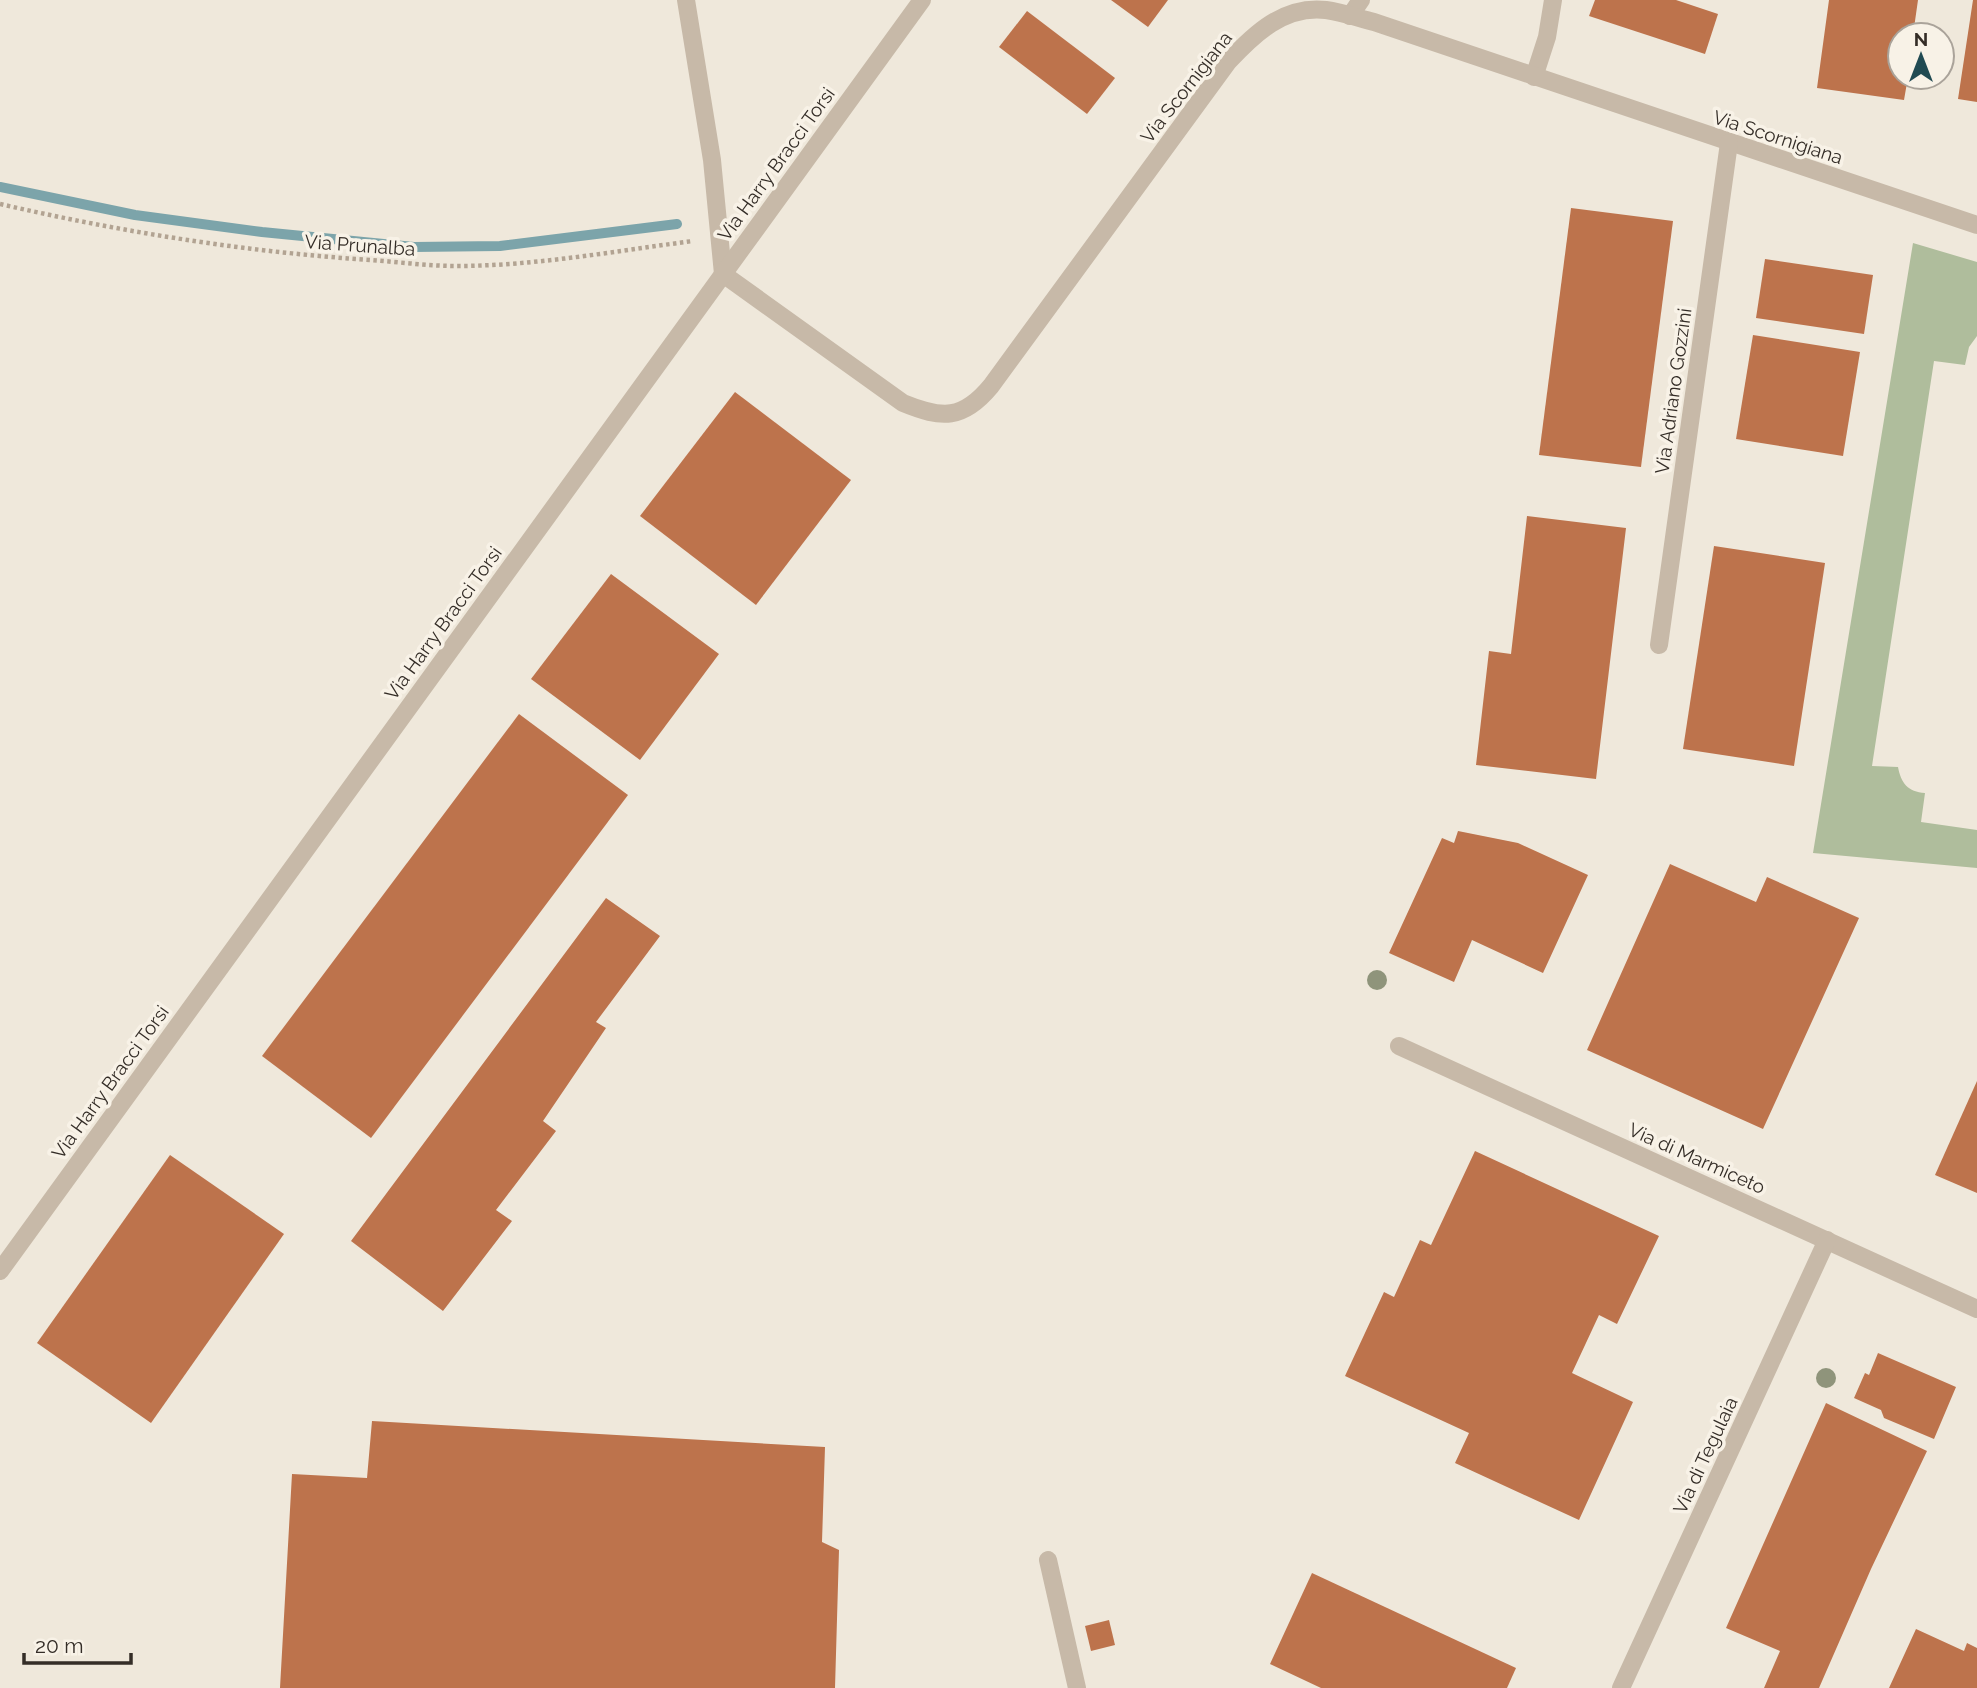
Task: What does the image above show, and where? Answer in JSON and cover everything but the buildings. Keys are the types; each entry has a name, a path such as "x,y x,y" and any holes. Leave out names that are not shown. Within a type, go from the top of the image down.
{"street":[{"path":"686,0 712,160 723,274"},
{"name":"Via Harry Bracci Torsi","path":"0,1271 922,0"},
{"path":"1350,16 1361,0"},
{"path":"1534,77 1547,37 1553,0"},
{"name":"Via Scornigiana","path":"723,274 903,403 938,415 955,413 979,400 991,386 1216,78 1246,43 1258,32 1291,13 1326,10 1374,22 1977,225"},
{"name":"Via Adriano Gozzini","path":"1659,645 1729,143"},
{"name":"Via di Marmiceto","path":"1399,1046 1977,1309"},
{"name":"Via di Tegulaia","path":"1621,1688 1827,1240"},
{"path":"1048,1560 1077,1688"}],"path":[{"name":"Via Prunalba","path":"0,204 57,218 197,242 321,257 457,266 546,260 721,237"}],"green space":[{"path":"1913,243 1977,262 1977,336 1969,347 1965,365 1934,361 1872,766 1898,767 1906,786 1925,793 1921,822 1977,830 1977,868 1813,853"}],"waterway":[{"path":"0,187 135,215 262,232 414,247 500,246 677,224"}]}
